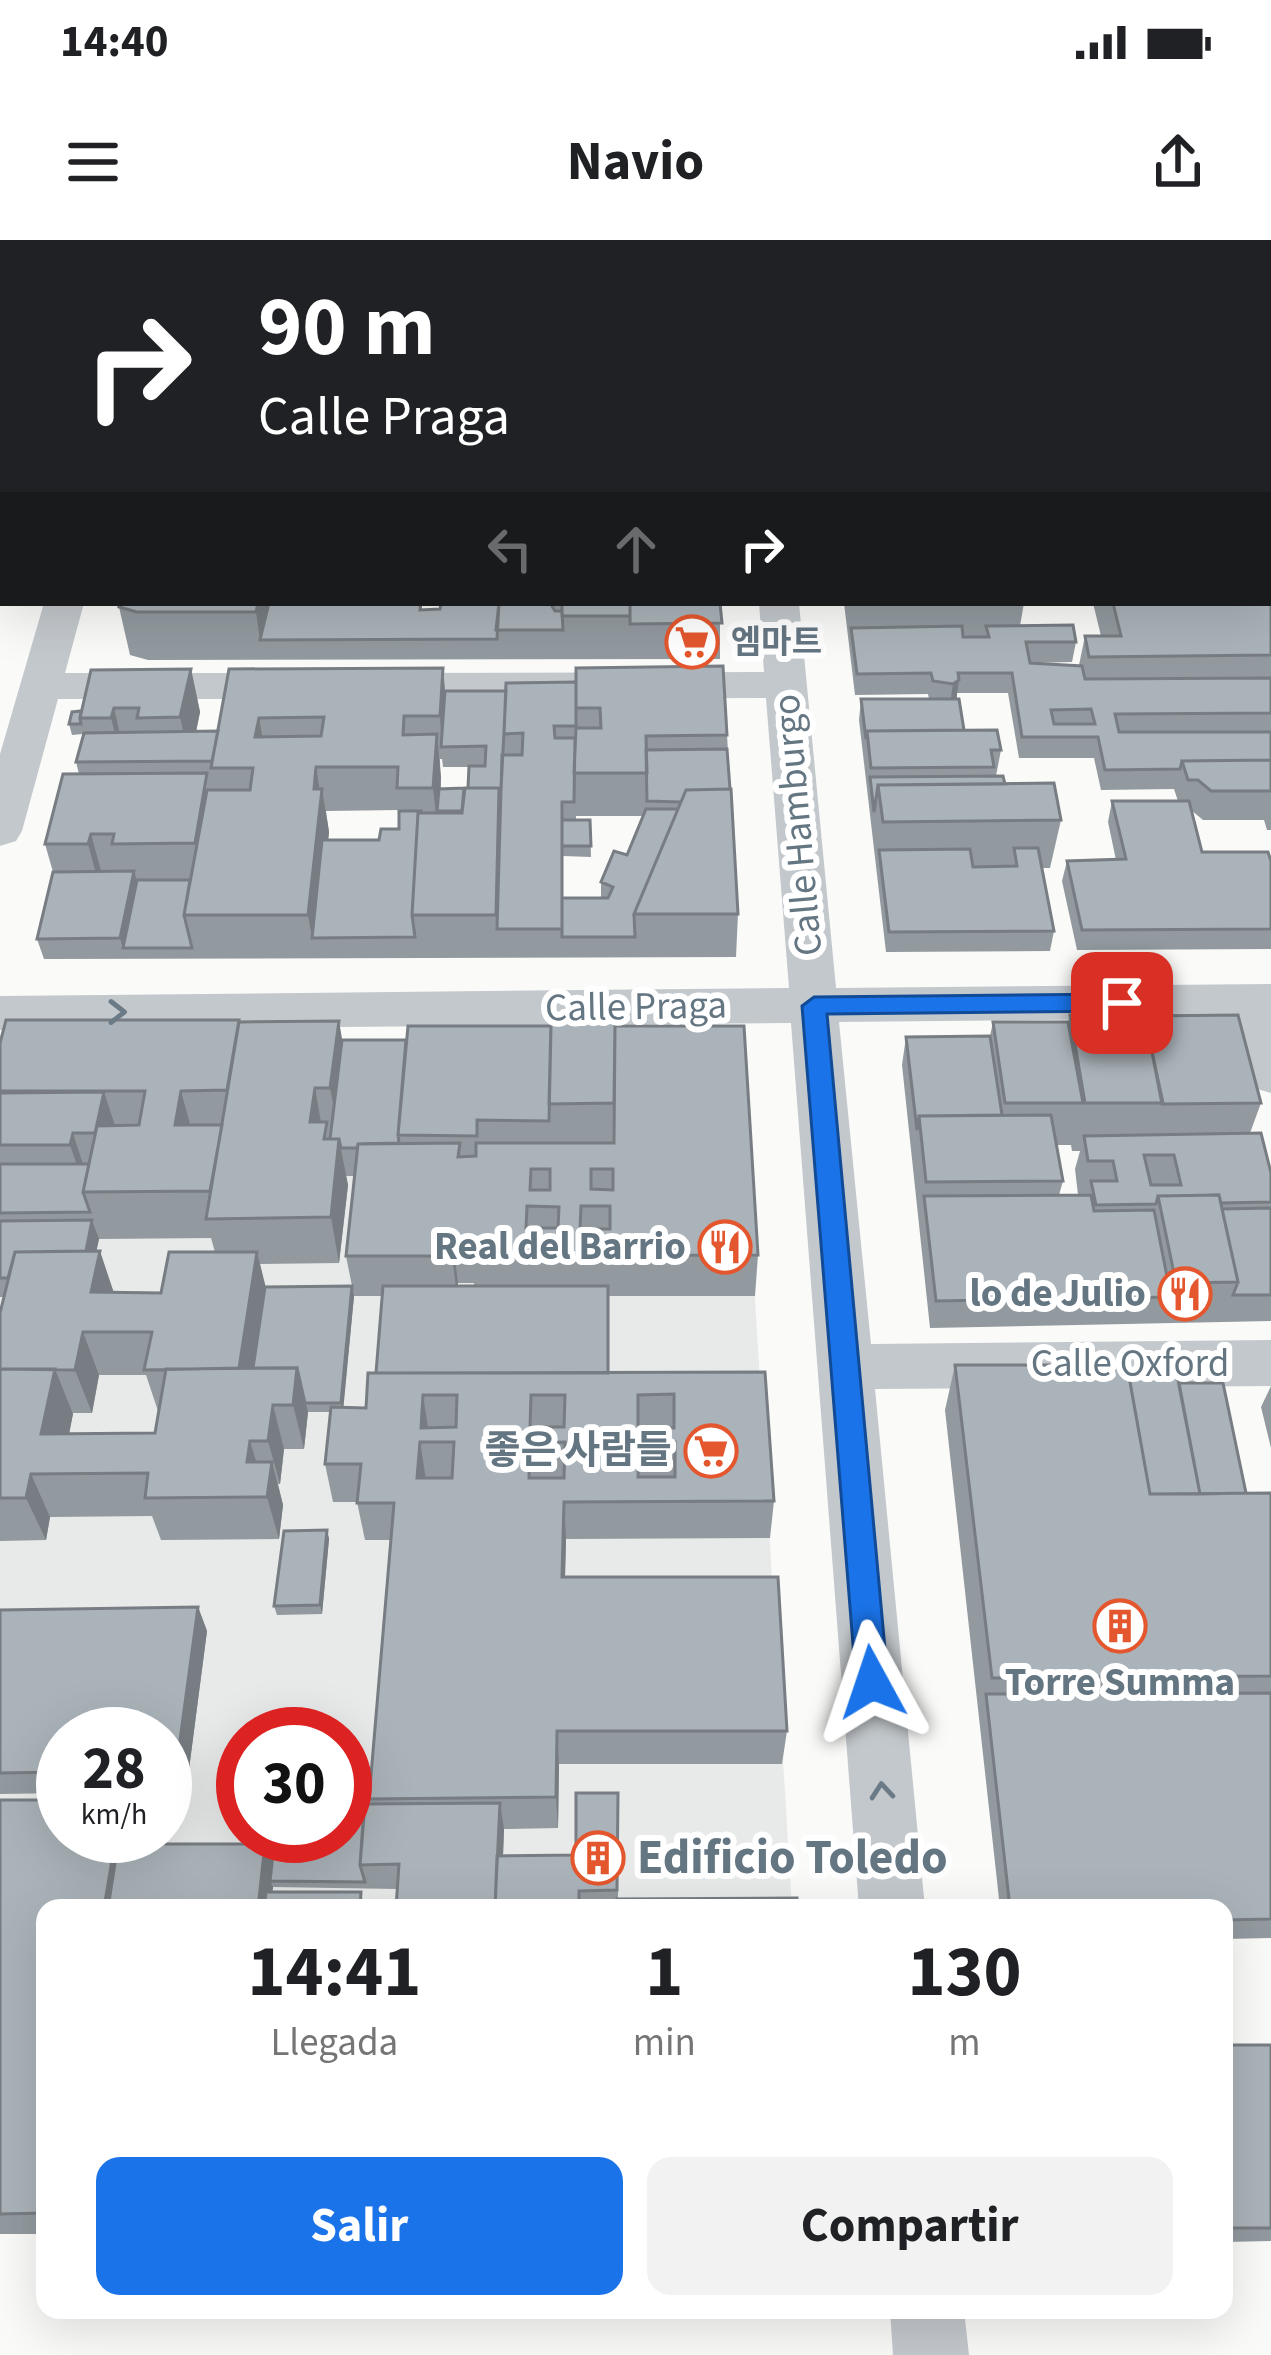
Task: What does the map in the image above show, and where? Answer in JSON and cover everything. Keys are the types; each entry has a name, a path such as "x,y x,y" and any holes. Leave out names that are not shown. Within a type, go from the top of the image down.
{"street":[{"path":"0,831 63,606"},
{"name":"Calle Hamburgo","path":"779,606 891,1899"},
{"path":"40,686 786,686"},
{"path":"1262,1001 1271,1075"},
{"name":"Calle Praga","path":"0,1013 1262,1001"},
{"name":"Calle Oxford","path":"845,1366 1271,1363"},
{"path":"928,2319 931,2355"}],"shaded area":[{"path":"741,1068 791,1899 36,1899 36,2234 0,2234 0,1158"}],"building":[{"path":"257,606 256,612 137,612 119,607"},
{"path":"268,606 421,606 420,610 499,606 497,639 260,640"},
{"path":"499,606 552,606 562,611 563,630 496,630"},
{"path":"562,606 630,606 630,616 562,616"},
{"path":"630,606 720,606 722,623 630,624"},
{"path":"1114,606 1271,606 1271,655 1089,657 1085,636 1121,636"},
{"path":"1073,625 1076,642 1026,642 1030,663 1082,666 1085,679 1271,678 1271,713 1115,714 1119,732 1271,732 1271,760 1182,761 1180,769 1105,770 1098,737 1022,737 1012,673 958,673 959,680 953,684 933,681 931,673 857,674 851,628 962,626 963,637 989,637 986,626","holes":["1091,709 1095,724 1054,724 1051,710"]},
{"path":"723,666 727,735 646,736 647,773 574,773 576,728 601,728 600,708 576,708 576,668"},
{"path":"443,668 440,716 404,716 403,735 437,734 433,788 397,788 398,767 316,767 314,789 322,789 308,915 184,915 207,790 250,790 253,768 211,768 229,669","holes":["324,717 321,736 255,737 259,718"]},
{"path":"191,669 180,717 137,718 139,708 114,708 111,718 80,718 91,670"},
{"path":"576,682 576,726 554,726 555,738 575,738 574,802 562,802 562,929 497,929 502,755 522,755 523,733 504,734 506,683"},
{"path":"445,691 506,691 500,810 499,788 468,788 469,766 485,766 486,746 441,747"},
{"path":"861,699 959,699 964,730 867,731 866,739"},
{"path":"81,711 81,724 69,724 72,712"},
{"path":"997,730 1001,750 991,750 994,767 871,768 867,731"},
{"path":"218,731 212,761 76,762 84,733"},
{"path":"727,749 730,789 686,790 681,802 647,801 646,750"},
{"path":"1271,760 1271,791 1211,791 1198,780 1188,780 1182,761"},
{"path":"207,773 195,843 112,844 114,834 91,834 88,844 45,844 63,774"},
{"path":"1003,776 1005,784 878,785 874,812 870,777"},
{"path":"1054,783 1061,820 883,822 878,785"},
{"path":"464,788 462,811 437,811 439,789"},
{"path":"465,788 499,788 496,915 412,915 418,813 462,813"},
{"path":"731,789 738,914 634,914 686,790"},
{"path":"1112,801 1189,801 1202,852 1268,852 1271,929 1082,930 1067,861 1126,859"},
{"path":"646,809 678,809 634,914 635,937 562,937 562,898 608,898 613,887 601,882 614,851 627,855"},
{"path":"399,811 421,811 412,915 415,937 312,938 322,840 379,840 381,829 399,829"},
{"path":"562,820 590,820 591,846 562,846"},
{"path":"1014,848 1038,848 1054,931 889,932 879,850 970,849 973,867 1017,866"},
{"path":"134,871 120,938 37,939 53,872"},
{"path":"137,880 190,880 184,915 192,948 123,948"},
{"path":"1144,1014 1163,1103 1085,1103 1070,1015"},
{"path":"1238,1015 1261,1103 1162,1104 1145,1016"},
{"path":"6,1020 239,1020 227,1090 181,1091 175,1125 222,1125 210,1191 83,1192 97,1126 139,1125 145,1091 0,1091 0,1043"},
{"path":"339,1021 330,1088 315,1088 310,1122 327,1122 324,1139 339,1139 331,1217 206,1219 239,1022"},
{"path":"551,1021 615,1021 614,1103 549,1104"},
{"path":"993,1022 1068,1022 1083,1103 1005,1103"},
{"path":"408,1026 551,1026 549,1121 477,1120 477,1136 398,1135"},
{"path":"615,1026 744,1026 758,1255 471,1256 471,1242 453,1243 452,1256 346,1256 358,1144 460,1143 458,1157 476,1156 476,1143 614,1143","holes":["531,1169 550,1169 550,1190 530,1190","591,1169 613,1169 613,1190 591,1189","527,1206 559,1207 558,1228 526,1228","581,1206 610,1206 610,1229 580,1229"]},
{"path":"990,1036 1002,1115 919,1116 917,1130 906,1037"},
{"path":"342,1040 406,1040 399,1143 341,1148 339,1139 330,1139"},
{"path":"104,1092 95,1133 73,1133 70,1145 0,1145 0,1093"},
{"path":"1051,1115 1063,1181 926,1182 919,1116"},
{"path":"1261,1133 1271,1173 1271,1202 1221,1203 1219,1195 1158,1196 1156,1204 1096,1205 1091,1181 1117,1181 1113,1161 1088,1161 1084,1136","holes":["1144,1155 1174,1155 1181,1185 1151,1185"]},
{"path":"0,1164 89,1164 83,1192 90,1212 0,1213"},
{"path":"1091,1195 1094,1211 1154,1210 1171,1297 936,1301 924,1196"},
{"path":"1219,1195 1238,1282 1176,1283 1158,1196"},
{"path":"1271,1208 1271,1295 1233,1295 1238,1282 1222,1209"},
{"path":"92,1220 86,1251 15,1252 8,1278 0,1278 0,1221"},
{"path":"100,1251 91,1292 161,1293 169,1252 257,1252 239,1368 144,1370 152,1332 83,1332 75,1370 0,1369 0,1313 15,1252"},
{"path":"352,1286 341,1403 305,1403 297,1368 253,1368 265,1287"},
{"path":"383,1286 608,1286 608,1373 376,1373"},
{"name":"Torre Summa","path":"955,1365 1127,1365 1150,1494 1271,1493 1271,1676 992,1678"},
{"path":"297,1368 293,1405 273,1405 268,1441 250,1441 247,1462 272,1462 267,1497 145,1498 148,1473 31,1474 26,1498 0,1498 0,1369 55,1369 41,1434 155,1433 166,1369"},
{"path":"1176,1370 1200,1494 1150,1494 1128,1371"},
{"path":"765,1372 774,1501 564,1502 562,1577 778,1577 787,1731 557,1731 556,1797 372,1799 394,1503 357,1503 361,1464 325,1464 331,1407 366,1408 368,1373","holes":["674,1394 674,1428 638,1427 638,1395","423,1395 457,1395 456,1427 421,1428","531,1395 565,1395 564,1427 530,1427","420,1442 454,1442 452,1478 417,1478","565,1442 564,1478 529,1478 530,1443","675,1442 675,1477 638,1477 639,1443"]},
{"path":"1179,1383 1223,1383 1246,1493 1200,1494"},
{"path":"327,1530 320,1605 274,1606 284,1531"},
{"path":"198,1607 185,1707 36,1707 36,1772 0,1773 0,1610"},
{"path":"1271,1693 1271,1919 1233,1920 1233,1899 1009,1899 986,1694"},
{"path":"576,1793 618,1793 617,1890 579,1891 579,1899 495,1899 497,1856 576,1855"},
{"path":"0,1800 36,1800 36,1863 112,1863 106,1899 36,1899 36,2213 0,2214"},
{"path":"500,1803 495,1899 397,1899 399,1864 360,1865 372,1863 372,1804"},
{"path":"192,1844 216,1844 216,1863 263,1863 259,1899 109,1899 115,1863 192,1863"},
{"path":"272,1863 360,1863 365,1882 270,1881"},
{"path":"266,1892 361,1892 361,1899 265,1899"},
{"path":"1233,2045 1271,2045 1271,2228 1233,2228"}],"place":[{"name":"엠마트","path":"692,642"},
{"name":"Real del Barrio","path":"725,1247"},
{"name":"lo de Julio","path":"1185,1294"},
{"name":"좋은 사람들","path":"711,1451"},
{"name":"Torre Summa","path":"1120,1626"},
{"name":"Edificio Toledo","path":"598,1858"}],"route":[{"path":"872,1682 814,1006 1122,1003"}]}
